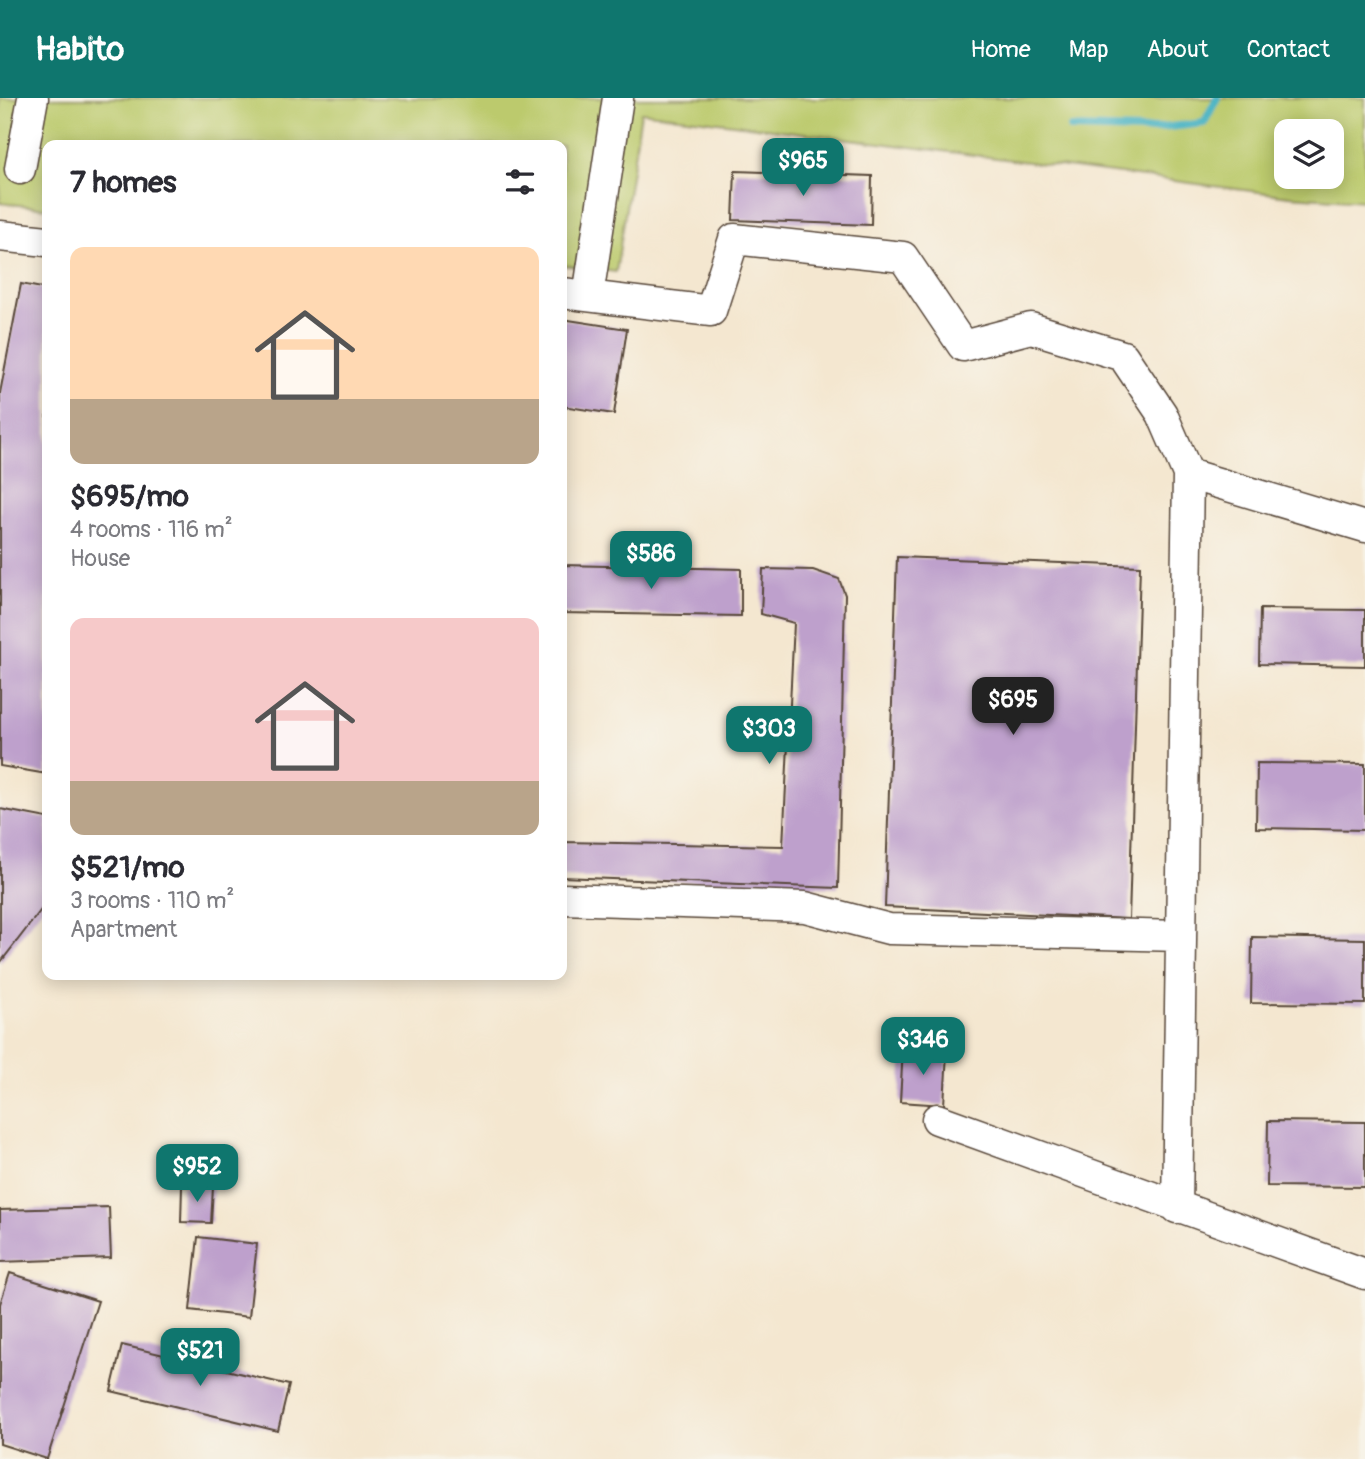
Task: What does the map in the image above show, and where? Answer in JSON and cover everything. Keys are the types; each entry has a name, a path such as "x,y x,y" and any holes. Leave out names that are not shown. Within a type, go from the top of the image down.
{"street":[{"path":"20,169 33,98"},
{"path":"618,98 575,294 712,311 734,239 903,257 963,346 1031,328 1123,356 1162,414 1188,474 1177,1208"},
{"path":"0,236 42,240"},
{"path":"1188,474 1365,527"},
{"path":"567,899 805,907 889,929 1181,936"},
{"path":"937,1119 1365,1274"}],"green space":[{"path":"0,98 1365,98 1365,201 1290,196 641,112 616,272 567,266 567,140 42,140 42,207 0,203"}],"building":[{"path":"735,171 872,176 871,225 733,220"},
{"path":"21,284 42,288 42,773 0,766 0,393"},
{"path":"567,320 627,329 614,414 567,407"},
{"path":"897,557 1140,566 1129,919 885,907"},
{"path":"567,565 741,569 741,616 567,613"},
{"path":"763,569 813,570 839,579 845,595 838,888 567,877 567,842 783,846 794,623 761,614"},
{"path":"1260,609 1365,610 1365,666 1259,664"},
{"path":"1257,763 1365,764 1365,830 1256,828"},
{"path":"0,809 42,817 42,908 0,963"},
{"path":"1252,937 1365,939 1365,1004 1251,1003"},
{"path":"903,1048 947,1052 944,1105 900,1102"},
{"path":"1268,1121 1365,1122 1365,1187 1267,1186"},
{"path":"182,1186 213,1187 211,1223 181,1222"},
{"path":"109,1207 111,1258 0,1262 0,1210"},
{"path":"198,1237 257,1244 249,1317 190,1310"},
{"path":"10,1273 98,1301 47,1459 0,1444 0,1304"},
{"path":"122,1345 289,1385 278,1431 111,1391"}],"waterway":[{"path":"1071,128 1144,130 1204,123 1217,98"}]}
